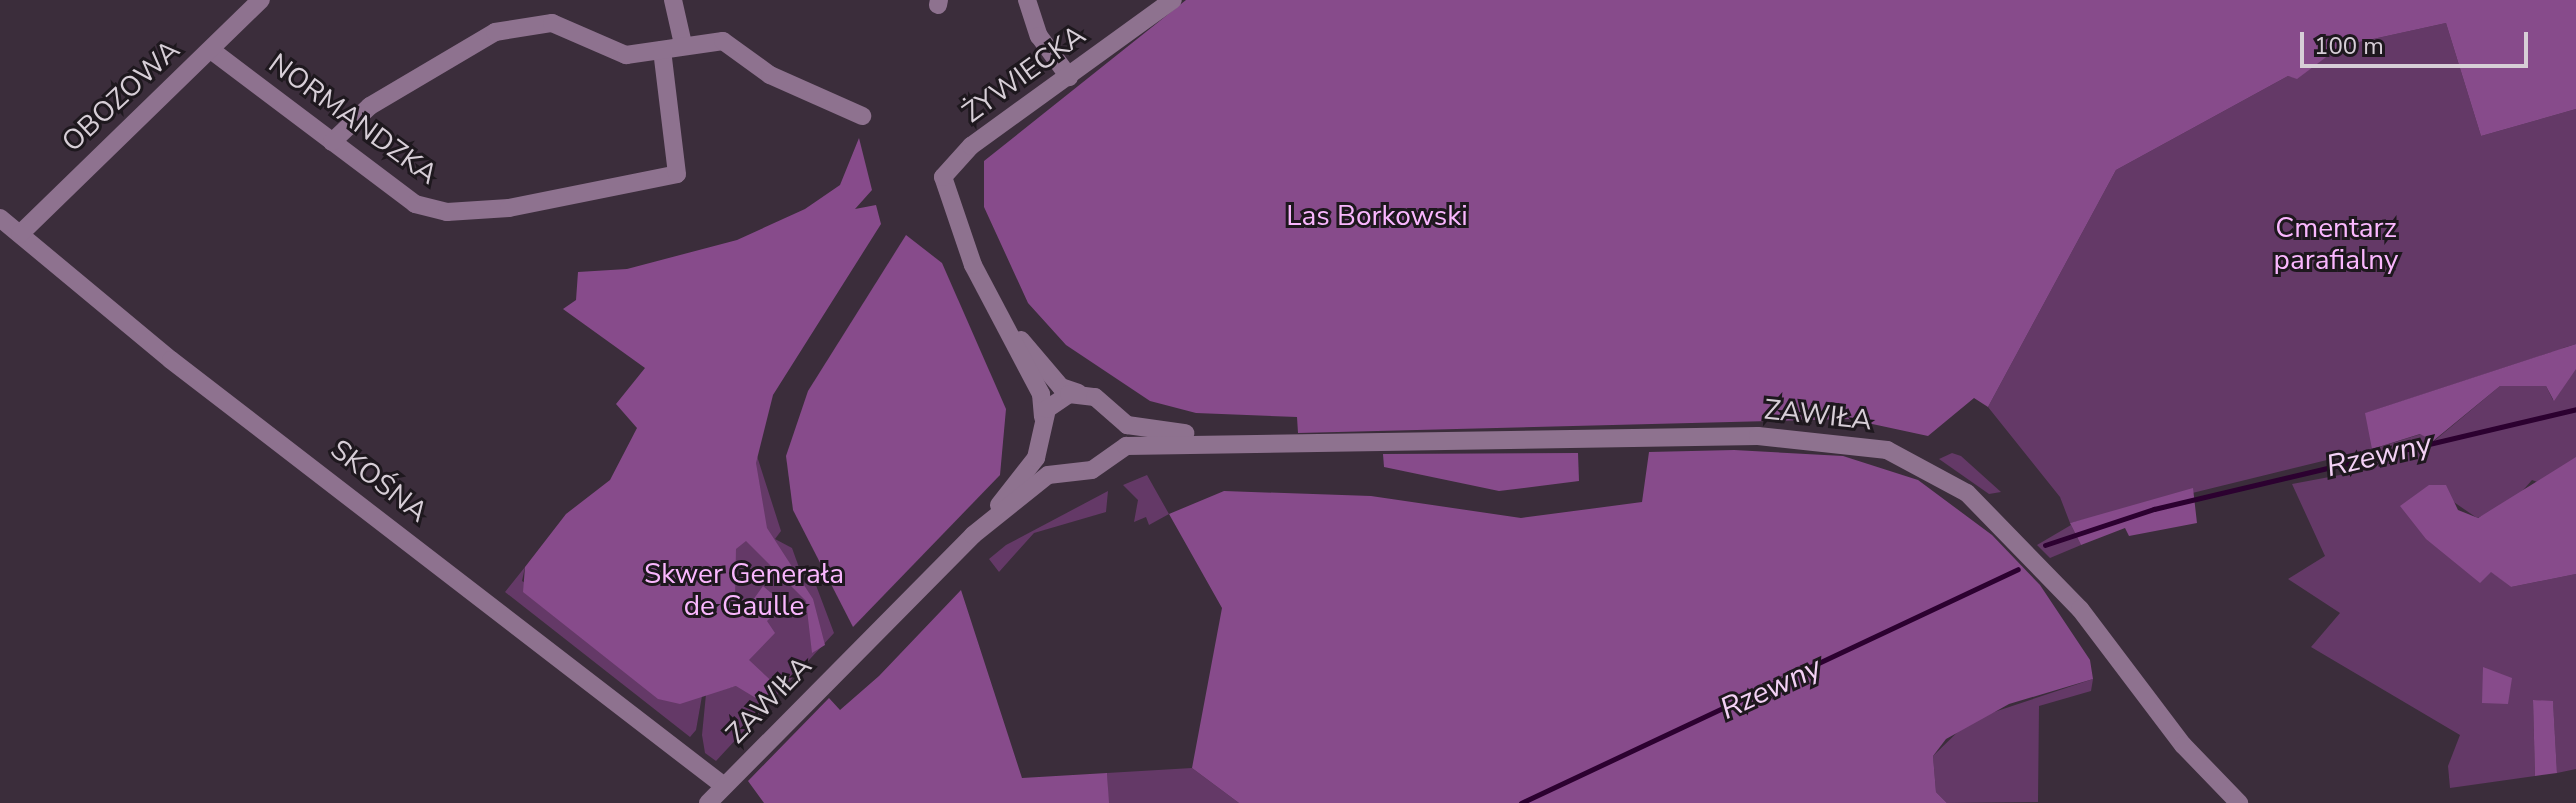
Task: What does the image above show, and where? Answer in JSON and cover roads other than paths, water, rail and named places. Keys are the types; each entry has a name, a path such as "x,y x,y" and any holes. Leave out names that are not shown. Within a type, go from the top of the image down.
{"street":[{"name":"OBOZOWA","path":"20,234 261,0"},
{"path":"673,0 683,44"},
{"name":"ŻYWIECKA","path":"1001,317 951,211 947,166 1173,0"},
{"path":"1030,2 1069,77"},
{"path":"332,142 370,106 495,32 552,23 626,55 683,44 726,43 770,75 862,116"},
{"name":"NORMANDZKA","path":"211,50 415,204 447,212 509,208 677,174 662,50"},
{"name":"SKOŚNA","path":"0,218 171,360 724,786"},
{"path":"1001,317 1041,394 1041,426 1046,455 1071,471"},
{"name":"ZAWIŁA","path":"1001,317 1058,384 1103,401 1127,425 1239,440"},
{"path":"1041,426 1053,402 1078,393"},
{"path":"1112,454 1114,414"},
{"name":"ZAWIŁA","path":"708,803 973,535 1034,461 1041,426"},
{"name":"ZAWIŁA","path":"973,535 1048,475 1092,470 1112,454 1135,444 1239,440 1793,436 1887,450 1937,473 2004,527 2239,803"}],"waterway":[{"name":"Rzewny","path":"2045,545 2154,509 2576,409"},
{"name":"Rzewny","path":"1521,803 2018,569"}],"park label":[{"name":"Las Borkowski","path":"1377,216"},
{"name":"Cmentarz parafialny","path":"2336,244"},
{"name":"Skwer Generała de Gaulle","path":"744,590"}]}
